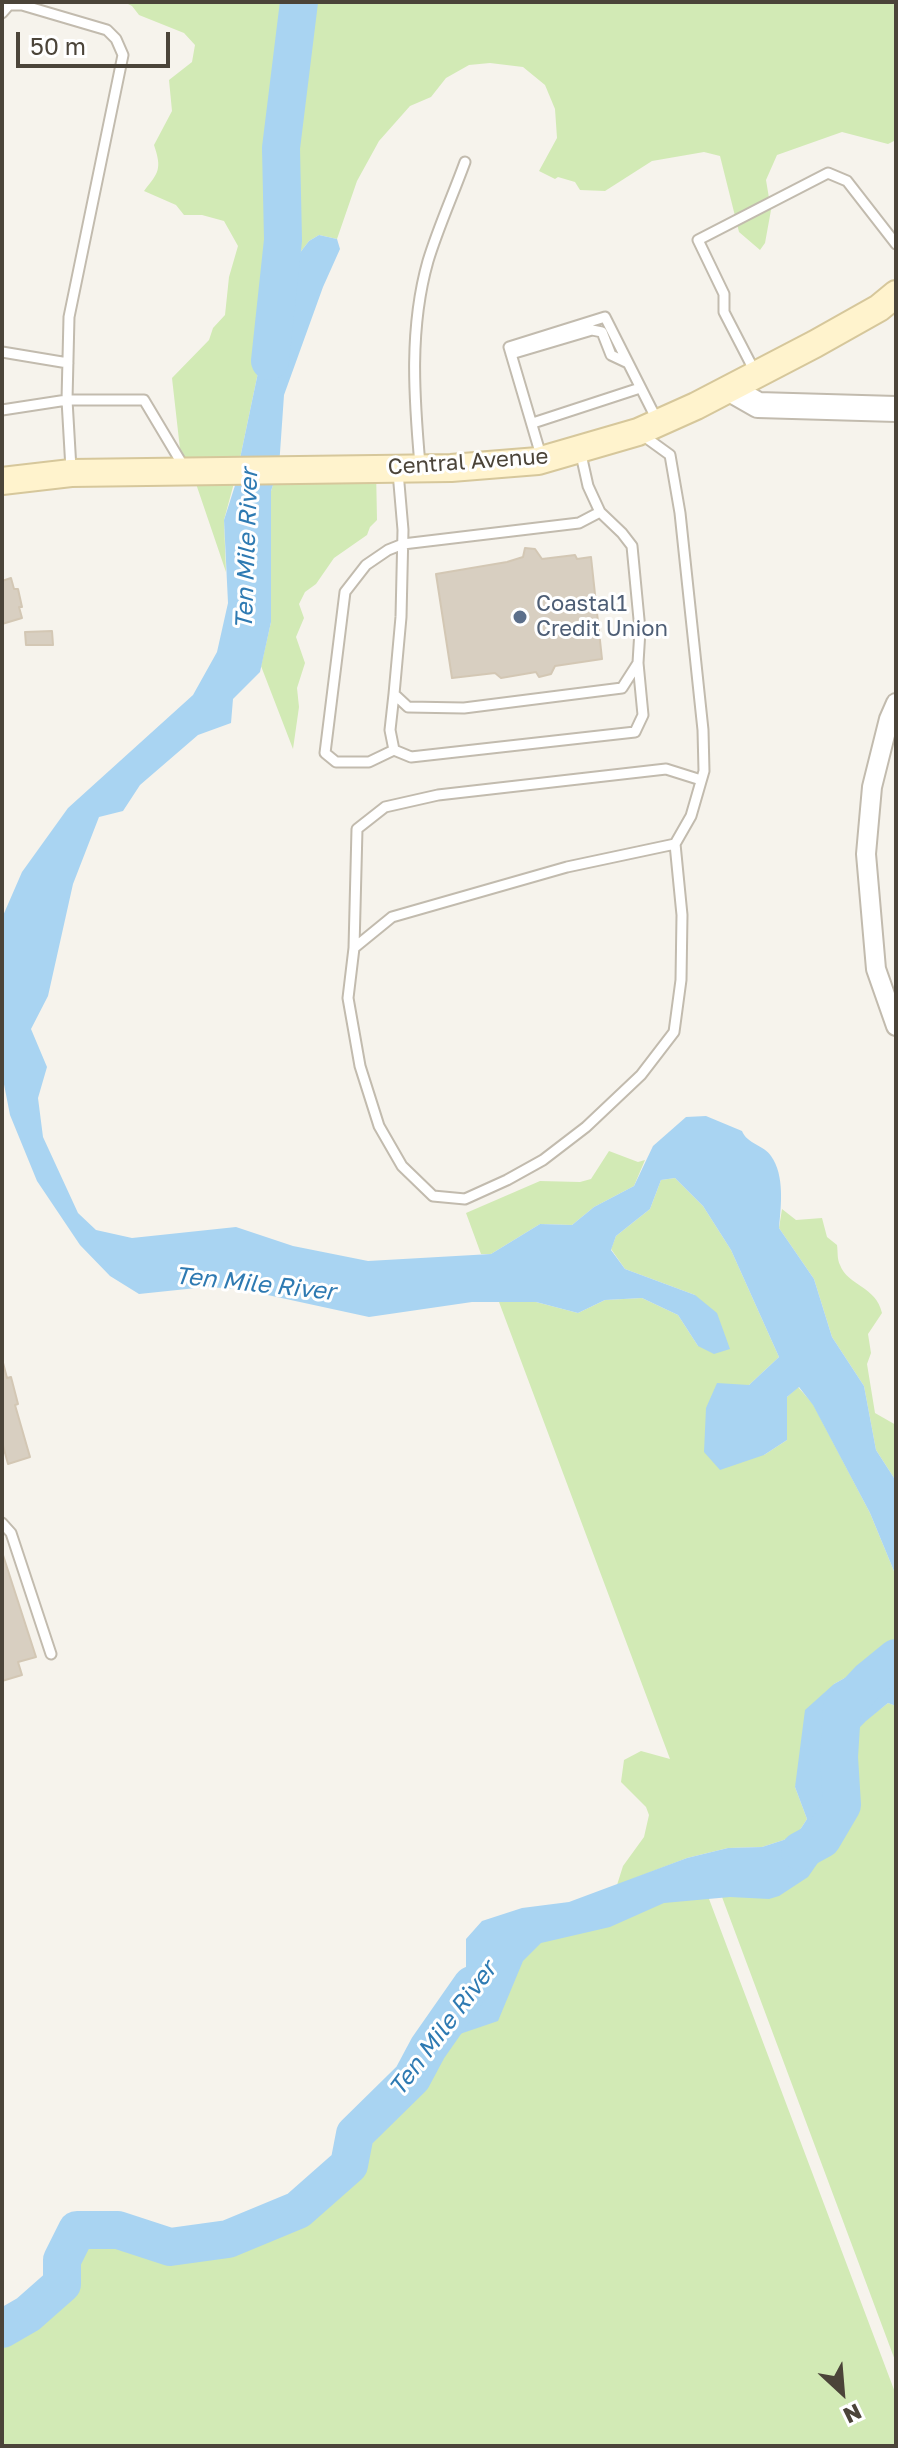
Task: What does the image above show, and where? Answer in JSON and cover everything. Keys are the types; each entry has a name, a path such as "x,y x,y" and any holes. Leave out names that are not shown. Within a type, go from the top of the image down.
{"main road":[{"name":"Central Avenue","path":"2,481 71,473 451,468 543,460 648,428 756,375 879,308 896,294"}],"street":[{"path":"730,389 758,405 896,409"},
{"path":"896,703 872,787 866,854 876,969 896,1026"}],"lane":[{"path":"6,7 22,5 107,30 116,39 123,55 69,317 67,400 71,473"},
{"path":"394,750 390,730 415,406 414,332 428,261 465,162"},
{"path":"756,375 724,312 724,294 698,240 828,173 847,181 896,244"},
{"path":"543,460 509,347 605,317 640,388 648,428 670,455 678,498 703,730 704,771 691,816 675,844 682,915 681,980 674,1032 641,1075 586,1127 543,1160 465,1199 433,1196 402,1166 379,1126 360,1066 348,998 354,948 357,829 385,807 438,795 666,769 701,780"},
{"path":"511,354 592,330 602,332 611,355 628,363"},
{"path":"2,352 68,363"},
{"path":"533,423 640,388"},
{"path":"2,410 67,400 144,400 198,471"},
{"path":"580,450 588,486 600,512 632,546 640,630 638,663 643,715 635,732 411,757 394,750 369,762 336,762 325,753 345,592 366,565 403,544 579,523 600,512"},
{"path":"394,694 408,707 464,708 578,695 622,688 638,663"},
{"path":"354,948 392,917 567,867 675,844"},
{"path":"2,1523 11,1533 51,1654"}],"green space":[{"path":"124,2 896,2 896,140 888,144 842,132 777,155 766,180 771,210 765,243 760,250 739,232 720,156 704,152 652,161 605,191 580,190 575,182 558,177 555,179 539,171 557,138 555,109 545,85 523,67 490,63 469,65 446,78 431,97 410,106 379,141 357,181 337,239 319,235 309,241 292,263 265,339 224,520 226,572 191,469 180,449 172,378 209,340 213,328 225,315 229,277 238,246 224,221 202,215 184,215 176,205 144,191 158,170 154,145 172,111 169,80 192,62 195,45 184,33 139,15"},
{"path":"279,467 376,468 377,520 367,535 334,558 316,584 305,592 299,604 304,618 296,637 305,663 297,688 299,707 293,749 261,666 271,622 271,491"},
{"path":"609,1151 638,1162 645,1160 634,1186 594,1207 572,1225 540,1224 491,1254 481,1254 466,1213 540,1181 580,1182 591,1179"},
{"path":"675,1178 703,1206 731,1250 779,1357 749,1385 764,1455 787,1440 787,1397 798,1387 813,1404 870,1513 896,1576 896,1649 834,1684 795,1787 807,1819 796,1836 762,1847 728,1848 687,1858 617,1885 623,1866 644,1837 649,1815 646,1807 621,1782 624,1760 641,1751 670,1759 499,1302 536,1302 578,1313 605,1300 642,1298 678,1315 698,1346 695,1295 625,1269 611,1249 616,1236 650,1209 661,1180"},
{"path":"782,1209 796,1220 822,1218 827,1237 837,1245 838,1260 844,1272 879,1304 882,1313 868,1334 871,1353 867,1364 875,1413 896,1425 896,1481 876,1450 864,1386 832,1337 814,1279 779,1228"},
{"path":"888,1703 896,1706 896,2363 722,1897 730,1897 833,1841 846,1747 858,1727"},
{"path":"703,1883 896,2395 896,2446 2,2446 2,2329 28,2314 61,2284 62,2260 77,2230 118,2230 171,2247 228,2239 298,2210 349,2166 355,2134 412,2078 458,2003 493,1959"}],"water":[{"path":"319,235 337,239 340,249 284,395 279,467 271,491 271,622 260,672 233,699 231,723 198,735 140,785 123,811 99,817 73,884 48,996 31,1029 47,1067 38,1098 43,1137 78,1213 96,1230 132,1238 236,1227 293,1246 368,1261 491,1254 540,1224 572,1225 594,1207 634,1186 653,1146 686,1117 706,1116 742,1131 748,1139 768,1152 775,1164 781,1191 779,1228 814,1279 832,1337 864,1386 876,1450 896,1481 896,1576 870,1513 813,1405 799,1387 787,1397 787,1440 764,1455 720,1470 704,1452 706,1408 717,1383 749,1385 779,1357 731,1250 703,1206 675,1178 661,1180 650,1209 616,1236 611,1250 625,1269 695,1295 717,1313 730,1349 714,1354 698,1346 678,1315 642,1298 605,1300 578,1313 536,1302 472,1302 369,1317 240,1289 206,1287 139,1294 110,1276 80,1245 37,1181 10,1115 2,1074 2,918 22,872 68,808 193,695 217,652 228,603 224,520 239,473 265,339 292,263 309,241"},
{"path":"896,1649 896,1706 888,1703 851,1736 841,1769 833,1841 808,1877 769,1899 730,1897 664,1903 610,1927 541,1943 523,1961 498,2021 451,2037 443,2027 439,2001 466,1971 466,1939 482,1921 522,1908 569,1902 687,1858 728,1848 762,1847 796,1836 807,1819 795,1787 805,1710 834,1684"}],"building":[{"name":"Coastal1 Credit Union","path":"525,548 535,549 542,559 575,555 577,559 591,557 602,659 555,666 551,674 539,677 536,672 501,678 495,673 452,678 436,574 507,562 523,557"},
{"path":"11,578 14,589 18,589 22,618 2,624 2,581"},
{"path":"52,631 53,645 26,645 25,632"},
{"path":"2,1359 7,1378 11,1377 18,1404 15,1405 30,1457 8,1464 2,1442"},
{"path":"2,1552 36,1657 18,1662 22,1675 2,1681"}],"waterway":[{"name":"Ten Mile River","path":"270,361 283,240 281,148 299,2"},
{"name":"Ten Mile River","path":"800,1851 822,1839 842,1805 839,1757 842,1709 869,1680 896,1658"},
{"name":"Ten Mile River","path":"2,2329 28,2314 62,2284 62,2260 77,2230 118,2230 170,2247 228,2239 298,2210 349,2165 355,2134 412,2078 428,2048 472,1985"}],"place":[{"name":"Coastal1 Credit Union","path":"520,617"}]}
